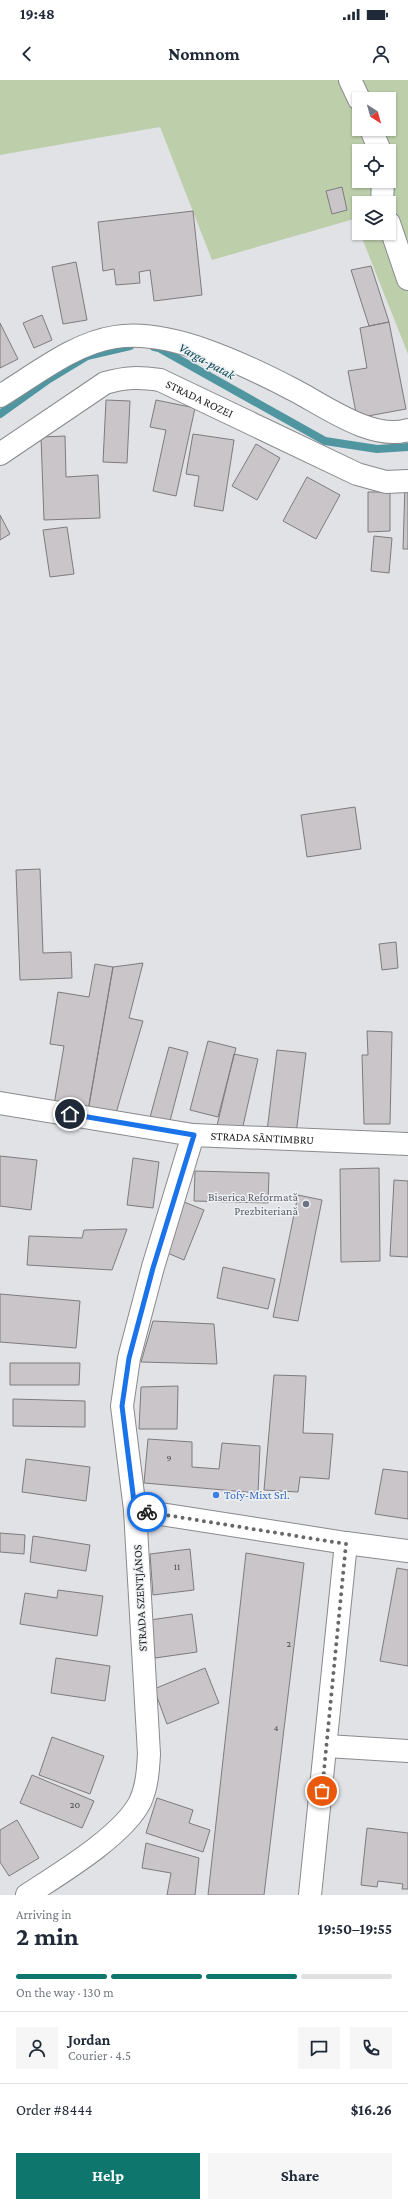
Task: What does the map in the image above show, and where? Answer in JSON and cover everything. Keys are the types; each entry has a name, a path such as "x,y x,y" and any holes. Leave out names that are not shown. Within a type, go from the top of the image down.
{"street":[{"path":"350,80 356,92"},
{"path":"395,240 408,279"},
{"path":"0,396 64,356 92,344 115,337 146,336 170,340 219,355 292,389 368,428 386,432 408,430"},
{"name":"STRADA ROZEI","path":"0,454 105,383 125,378 138,377 160,380 357,474 386,482 408,480"},
{"name":"STRADA SÂNTIMBRU","path":"0,1103 194,1135 408,1144"},
{"name":"STRADA SZENTJÁNOS","path":"26,1895 58,1875 119,1830 139,1803 145,1789 149,1754 135,1510 122,1406 129,1358 153,1268 194,1135"},
{"path":"135,1510 346,1544 408,1551"},
{"path":"310,1895 327,1746 346,1544"},
{"path":"327,1746 408,1751"}],"green space":[{"path":"0,80 408,80 408,354 363,240 396,240 396,196 352,196 352,220 212,260 160,127 0,155"}],"building":[{"path":"342,187 347,210 332,214 326,191"},
{"path":"193,211 202,295 154,301 150,270 139,272 140,283 116,285 114,269 103,271 98,222"},
{"path":"76,262 87,320 63,324 52,267"},
{"path":"371,266 389,322 369,326 351,270"},
{"path":"42,315 52,340 34,348 23,323"},
{"path":"389,322 406,409 357,418 348,371 367,368 360,328"},
{"path":"0,323 18,359 0,368"},
{"path":"106,400 130,401 127,463 103,462"},
{"path":"156,400 195,408 176,496 153,491 166,430 150,427"},
{"path":"193,434 234,440 223,511 194,506 199,476 186,474"},
{"path":"65,436 66,477 98,475 100,518 44,520 41,437"},
{"path":"256,444 280,458 257,500 232,486"},
{"path":"307,477 340,495 316,539 283,521"},
{"path":"405,485 408,486 408,549 403,549"},
{"path":"368,492 390,492 390,531 368,532"},
{"path":"0,515 10,534 0,540"},
{"path":"67,527 74,574 50,577 43,530"},
{"path":"374,536 392,538 389,573 371,571"},
{"path":"355,807 361,849 307,857 301,815"},
{"path":"40,869 43,953 71,952 72,978 20,980 16,870"},
{"path":"396,942 398,968 382,970 379,944"},
{"path":"143,963 129,1018 143,1021 114,1120 88,1111 113,967"},
{"path":"95,964 113,967 88,1111 54,1105 64,1046 50,1044 58,992 89,997"},
{"path":"367,1031 392,1032 390,1124 364,1124 362,1055 368,1055"},
{"path":"208,1041 236,1048 218,1117 190,1110"},
{"path":"169,1047 188,1052 170,1121 149,1121"},
{"path":"277,1050 306,1053 296,1134 267,1131"},
{"path":"234,1054 258,1059 241,1135 216,1130"},
{"path":"0,1156 37,1160 31,1210 0,1206"},
{"path":"133,1158 159,1162 153,1208 127,1205"},
{"path":"379,1168 380,1261 341,1262 340,1169"},
{"path":"195,1171 269,1173 268,1203 194,1201"},
{"path":"394,1180 408,1181 408,1257 390,1256"},
{"path":"298,1195 322,1200 298,1321 273,1317"},
{"path":"184,1202 204,1210 184,1260 165,1252"},
{"path":"127,1229 112,1270 27,1265 29,1236 82,1238 84,1230"},
{"path":"223,1267 275,1279 268,1309 217,1298"},
{"path":"0,1294 80,1301 76,1348 0,1342"},
{"path":"153,1321 214,1324 217,1364 141,1362"},
{"path":"10,1363 80,1363 79,1385 10,1385"},
{"path":"274,1375 306,1376 303,1433 333,1434 329,1479 300,1477 298,1492 264,1490"},
{"path":"178,1386 177,1429 139,1429 141,1387"},
{"path":"13,1399 85,1401 85,1427 13,1426"},
{"path":"148,1439 192,1442 192,1467 219,1469 222,1443 260,1446 258,1493 144,1483"},
{"path":"26,1459 90,1467 86,1501 22,1492"},
{"path":"383,1469 408,1472 408,1519 375,1514"},
{"path":"0,1533 25,1535 24,1554 0,1552"},
{"path":"33,1536 90,1545 86,1571 30,1562"},
{"path":"190,1549 194,1590 153,1595 150,1554"},
{"path":"246,1553 304,1563 264,1895 208,1895"},
{"path":"397,1568 408,1570 408,1666 380,1661"},
{"path":"58,1590 103,1596 97,1636 20,1624 25,1593 57,1598"},
{"path":"192,1614 197,1652 155,1658 150,1620"},
{"path":"56,1658 110,1666 105,1701 51,1693"},
{"path":"205,1668 219,1703 167,1724 154,1689"},
{"path":"52,1737 104,1756 90,1794 39,1775"},
{"path":"32,1775 94,1801 82,1828 20,1803"},
{"path":"157,1798 193,1810 189,1823 210,1830 203,1852 146,1833"},
{"path":"17,1820 39,1858 9,1876 0,1862 0,1830"},
{"path":"367,1828 408,1833 408,1889 402,1889 403,1884 378,1881 377,1887 361,1885"},
{"path":"146,1843 199,1858 195,1895 167,1895 171,1873 142,1868"}],"waterway":[{"name":"Varga-patak","path":"0,414 49,379 87,356 130,346"},
{"name":"Varga-patak","path":"154,347 159,348 325,441 377,449 408,447"}],"way so far":[{"path":"147,1512 346,1544 322,1791"}],"place":[{"name":"Biserica Reformată Prezbiteriană","path":"306,1204"},
{"name":"Tofy-Mixt Srl.","path":"216,1495"}],"route":[{"path":"70,1114 194,1135 153,1268 129,1358 122,1406 135,1510 147,1512"}]}
